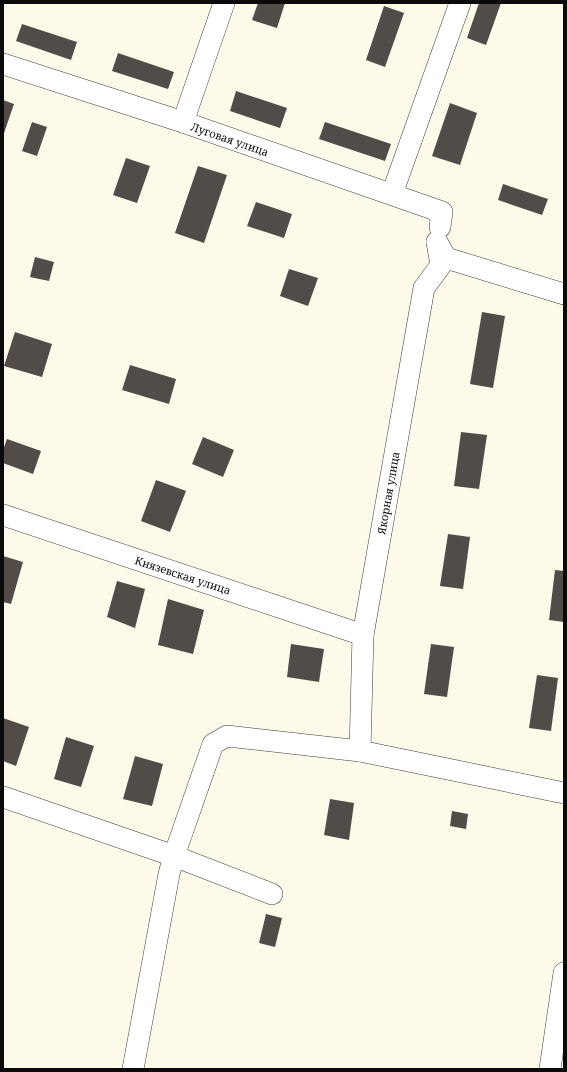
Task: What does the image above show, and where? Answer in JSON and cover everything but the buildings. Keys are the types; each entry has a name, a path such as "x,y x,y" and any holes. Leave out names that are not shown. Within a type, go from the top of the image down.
{"street":[{"path":"182,122 224,3"},
{"path":"392,194 460,3"},
{"name":"Луговая улица","path":"3,64 182,122 442,212 439,235 446,258 564,294"},
{"name":"Якорная улица","path":"360,751 364,635 424,288 441,265 439,235"},
{"name":"Князевская улица","path":"3,515 364,635"},
{"path":"134,1069 174,856 213,744 227,736 360,751 564,793"},
{"path":"3,797 174,856 272,894"},
{"path":"550,1069 564,973"}]}
